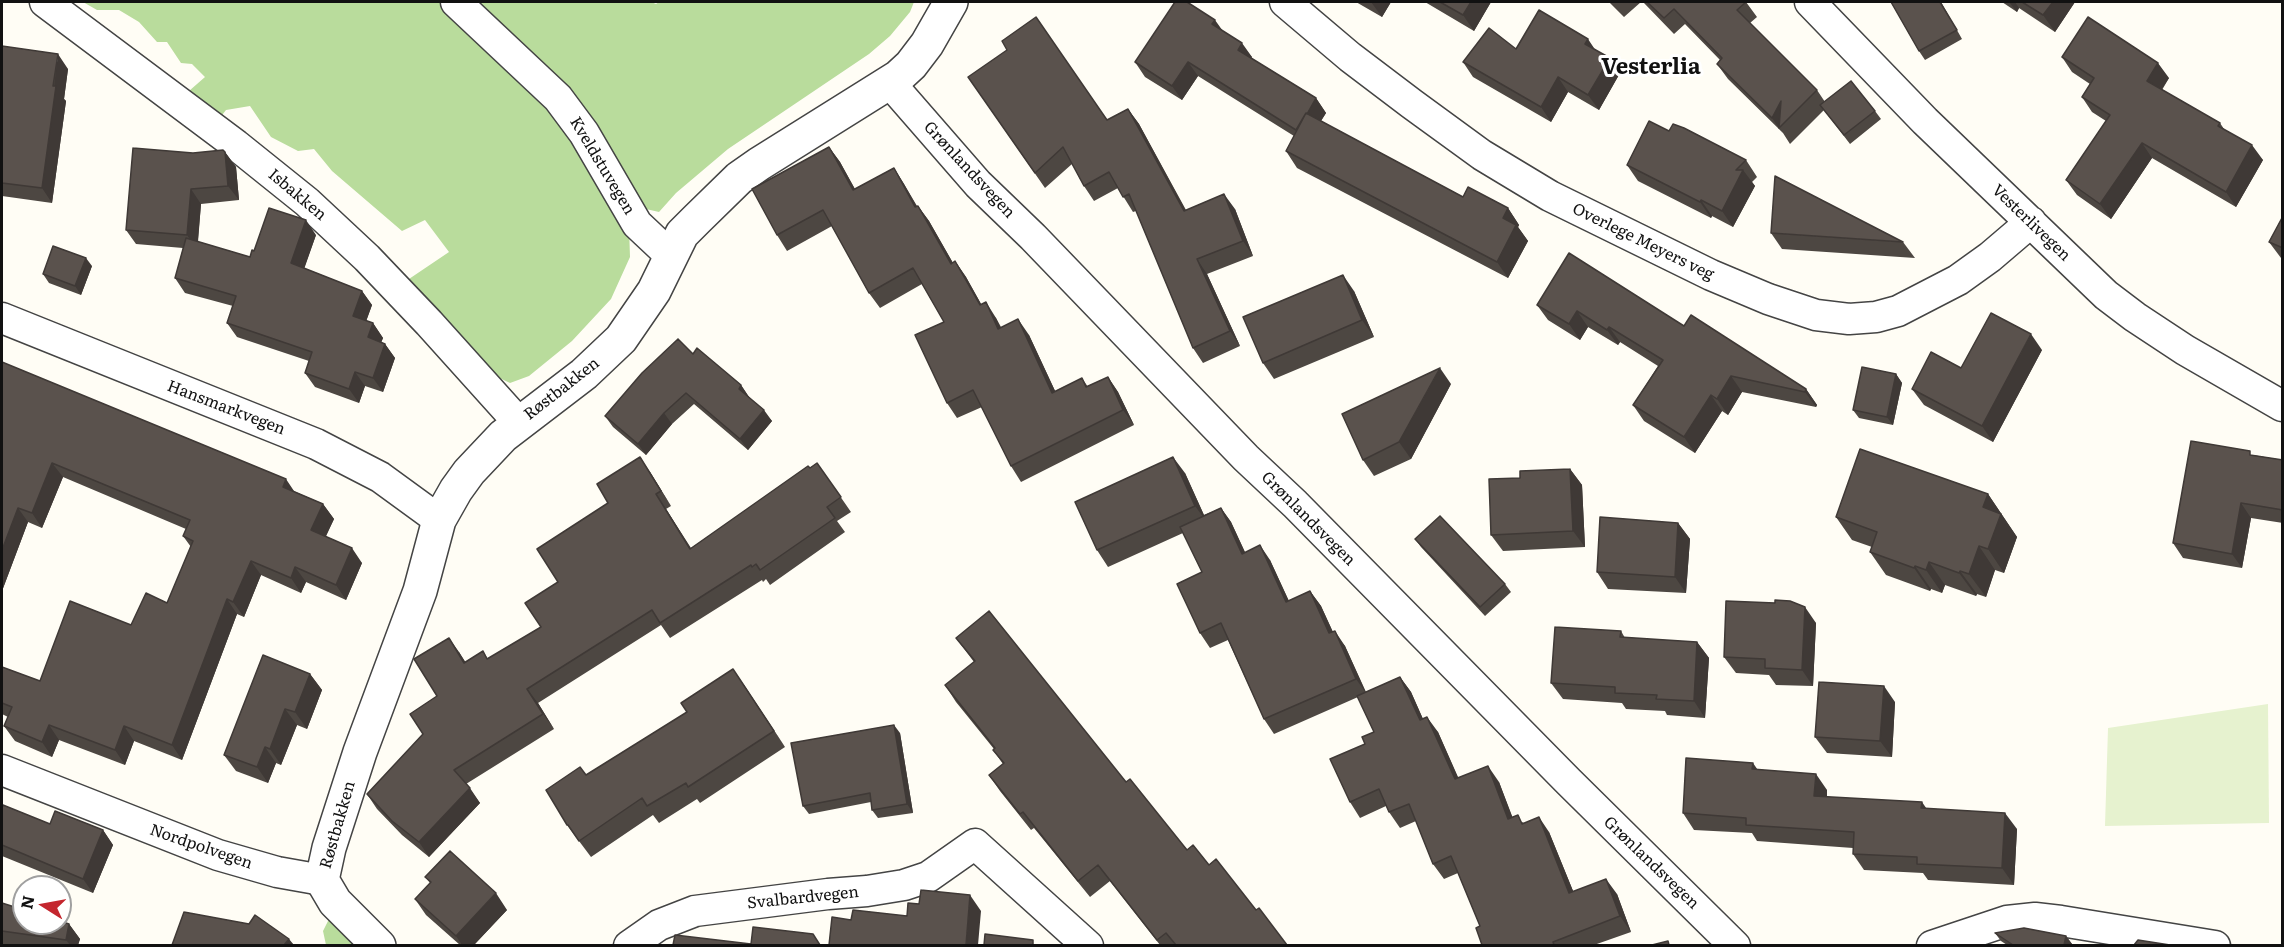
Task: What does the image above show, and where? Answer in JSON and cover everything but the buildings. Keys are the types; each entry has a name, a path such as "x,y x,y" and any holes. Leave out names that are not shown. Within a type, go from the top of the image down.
{"street":[{"name":"Isbakken","path":"45,2 308,202 429,323 519,423"},
{"name":"Kveldstuvegen","path":"456,2 558,98 589,140 637,224 670,256"},
{"name":"Røstbakken","path":"322,880 329,848 360,752 420,591 439,520 456,490 469,472 503,436 584,374 621,339 654,291 682,234 739,178 890,83 911,64 927,44 951,2"},
{"name":"Overlege Meyers veg","path":"1286,2 1350,57 1412,104 1482,155 1550,196 1711,275 1768,299 1816,315 1849,319 1876,317 1898,311 1958,280 1990,257 2031,222"},
{"name":"Vesterlivegen","path":"1810,2 1924,121 2085,276 2134,317 2185,350 2283,406"},
{"name":"Grønlandsvegen","path":"890,83 978,184 1033,237 1246,458 1295,504 1568,781 1735,945"},
{"name":"Hansmarkvegen","path":"2,318 316,444 381,477 439,520"},
{"name":"Nordpolvegen","path":"2,770 218,855 277,872 322,880"},
{"name":"Svalbardvegen","path":"629,945 659,925 695,912 904,885 928,877 975,844 1088,945"},
{"path":"322,880 335,902 379,945"},
{"path":"1932,945 2007,921 2035,918 2215,945"}],"green space":[{"path":"83,2 443,2 550,102 629,227 630,257 611,299 572,341 529,376 510,383 491,374 406,281 449,252 425,220 402,231 332,171 314,149 298,151 271,137 250,106 226,110 219,119 189,91 205,77 192,64 181,63 167,42 157,42 139,22 119,10 97,10"},
{"path":"471,2 651,2 656,4 659,2 914,2 910,12 890,36 869,54 728,149 676,193 659,212 646,209 630,194"},
{"path":"2268,704 2269,823 2105,826 2108,728"},
{"path":"329,919 357,945 326,945 323,931"}],"district":[{"name":"Vesterlia","path":"1651,68"}]}
